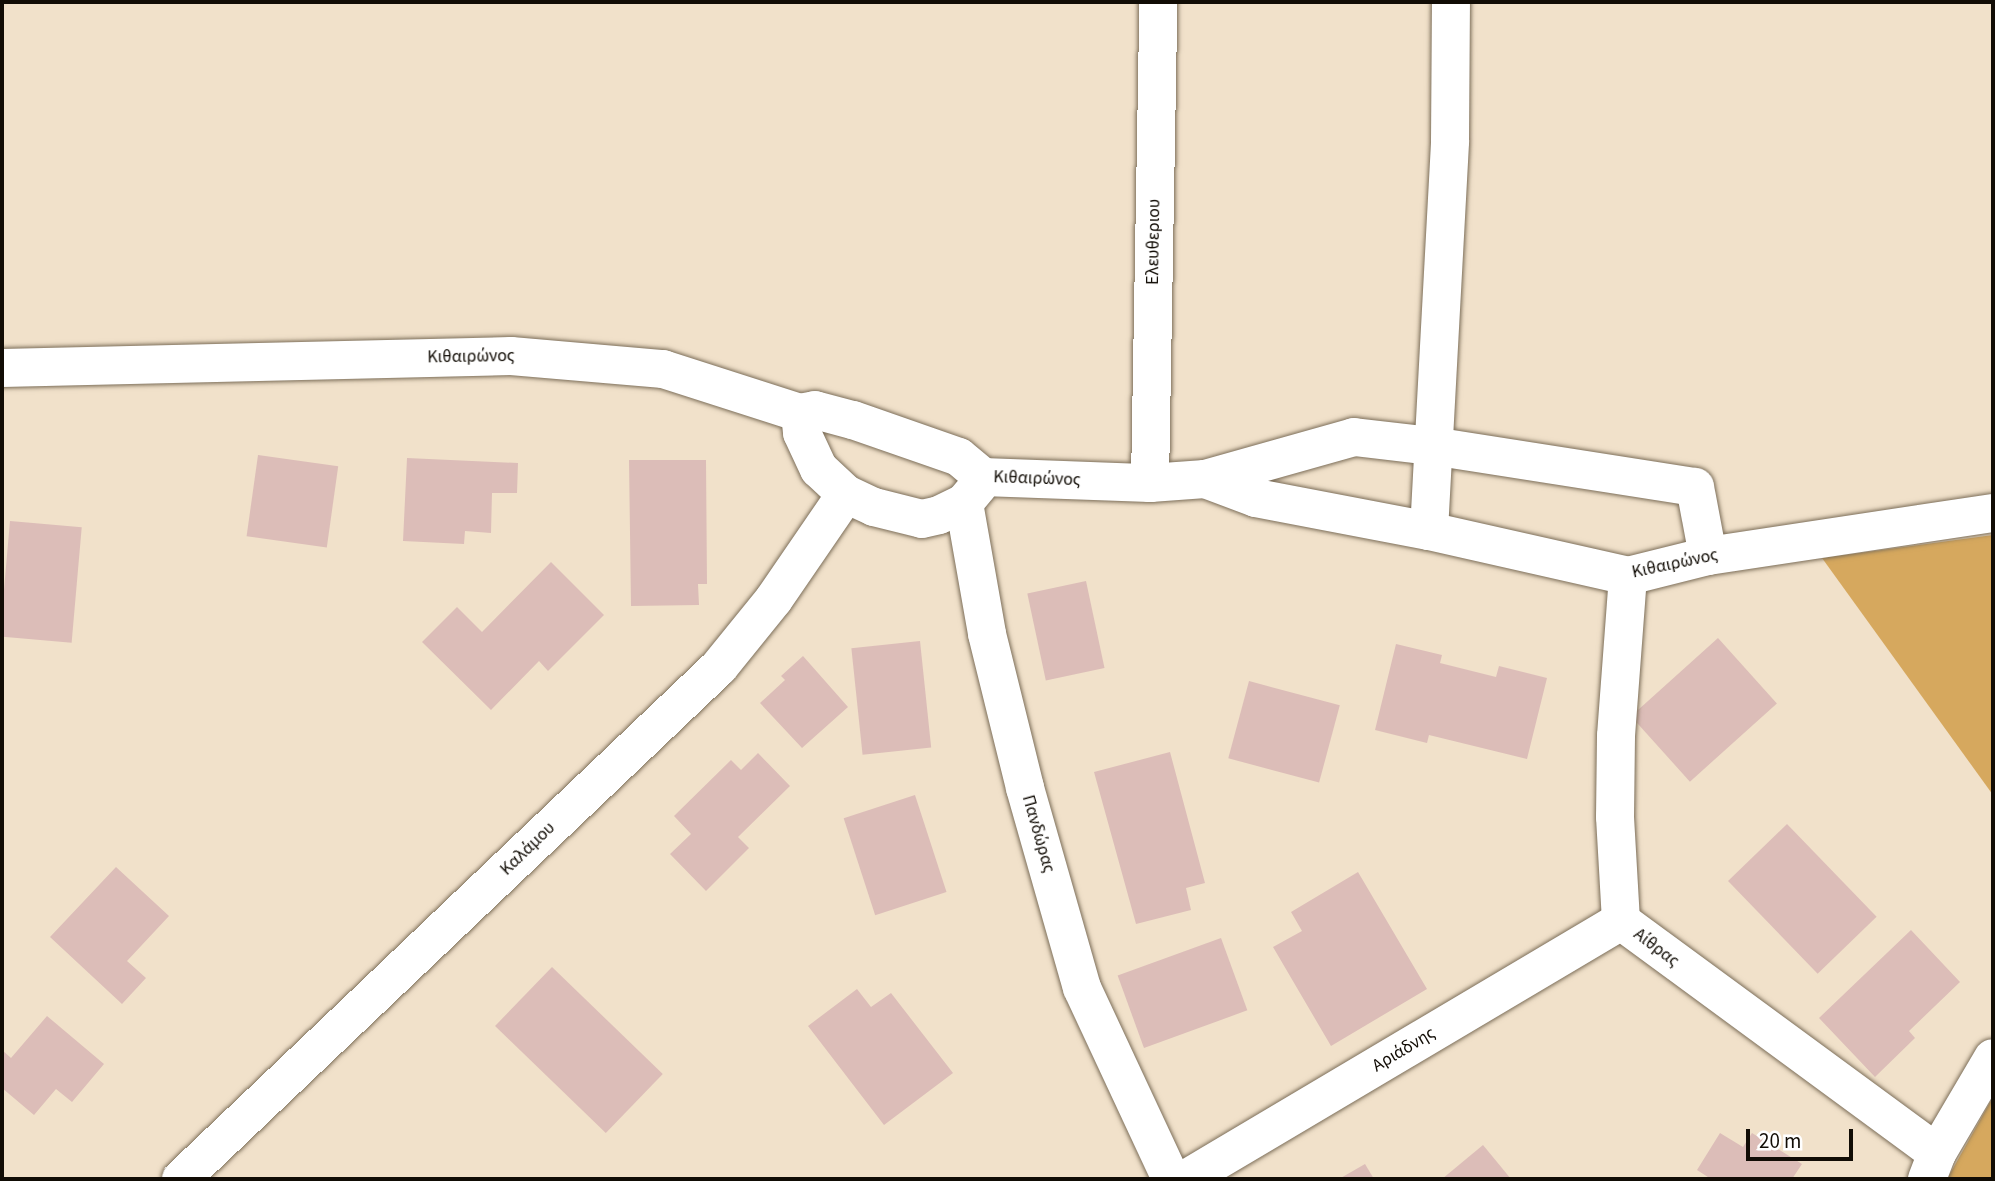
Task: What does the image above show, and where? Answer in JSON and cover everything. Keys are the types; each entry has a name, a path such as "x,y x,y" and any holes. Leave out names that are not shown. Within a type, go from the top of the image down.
{"street":[{"name":"Ελευθεριου","path":"1150,482 1158,2"},
{"path":"1429,531 1450,141 1451,2"},
{"name":"Κιθαιρώνος","path":"2,368 511,356 663,369 800,412 815,410 959,457 973,490 1205,479 1256,498 1429,531 1628,576 1708,556 1993,513"},
{"path":"800,412 802,433 819,469 846,494 874,507 922,519 939,515 973,490"},
{"path":"1205,479 1354,437 1432,446 1695,487 1708,556"},
{"name":"Πανδώρας","path":"973,490 987,634 1025,788 1082,988 1171,1179"},
{"name":"Καλάμου","path":"181,1179 719,667 774,599 846,494"},
{"name":"Αίθρας","path":"1628,576 1616,736 1615,817 1621,921 1932,1166"},
{"name":"Αριάδνης","path":"1186,1179 1621,921"},
{"path":"1932,1166 1993,1058"}],"shaded area":[{"path":"1993,535 1993,795 1822,558"},
{"path":"1993,1097 1993,1179 1947,1179"}],"building":[{"path":"258,455 338,466 327,547 247,536"},
{"path":"407,458 518,463 517,493 492,493 491,533 465,531 464,544 403,541"},
{"path":"629,460 706,460 707,584 698,584 699,605 631,606"},
{"path":"10,521 82,527 72,643 2,637"},
{"path":"551,562 604,615 548,671 539,661 491,710 422,642 457,607 482,632"},
{"path":"1086,581 1105,668 1046,681 1027,593"},
{"path":"1718,638 1777,703 1690,782 1631,716"},
{"path":"920,641 931,747 863,755 851,648"},
{"path":"1396,644 1442,655 1440,663 1496,677 1499,666 1547,678 1527,759 1429,735 1427,743 1375,730"},
{"path":"803,656 848,707 802,748 760,703 785,680 781,676"},
{"path":"1249,681 1340,705 1319,783 1228,758"},
{"path":"1170,752 1205,883 1186,888 1191,910 1136,924 1094,772"},
{"path":"758,753 790,786 738,837 749,848 706,891 670,854 691,834 674,816 731,760 741,770"},
{"path":"915,795 947,892 875,915 844,818"},
{"path":"1787,824 1877,917 1818,974 1728,881"},
{"path":"116,867 169,916 127,961 146,978 122,1004 50,937"},
{"path":"1358,872 1427,989 1331,1046 1273,947 1302,931 1291,912"},
{"path":"1911,930 1960,982 1909,1031 1915,1038 1875,1077 1819,1018"},
{"path":"1221,938 1247,1010 1144,1048 1118,976"},
{"path":"552,967 663,1074 606,1133 495,1026"},
{"path":"857,989 871,1007 891,993 953,1073 884,1125 808,1026"},
{"path":"47,1016 104,1064 72,1102 56,1089 34,1115 2,1088 2,1050 11,1058"},
{"path":"1720,1133 1743,1147 1752,1133 1802,1164 1792,1179 1711,1179 1697,1170"},
{"path":"1483,1145 1511,1179 1442,1179"},
{"path":"1365,1164 1374,1179 1339,1179"}]}
